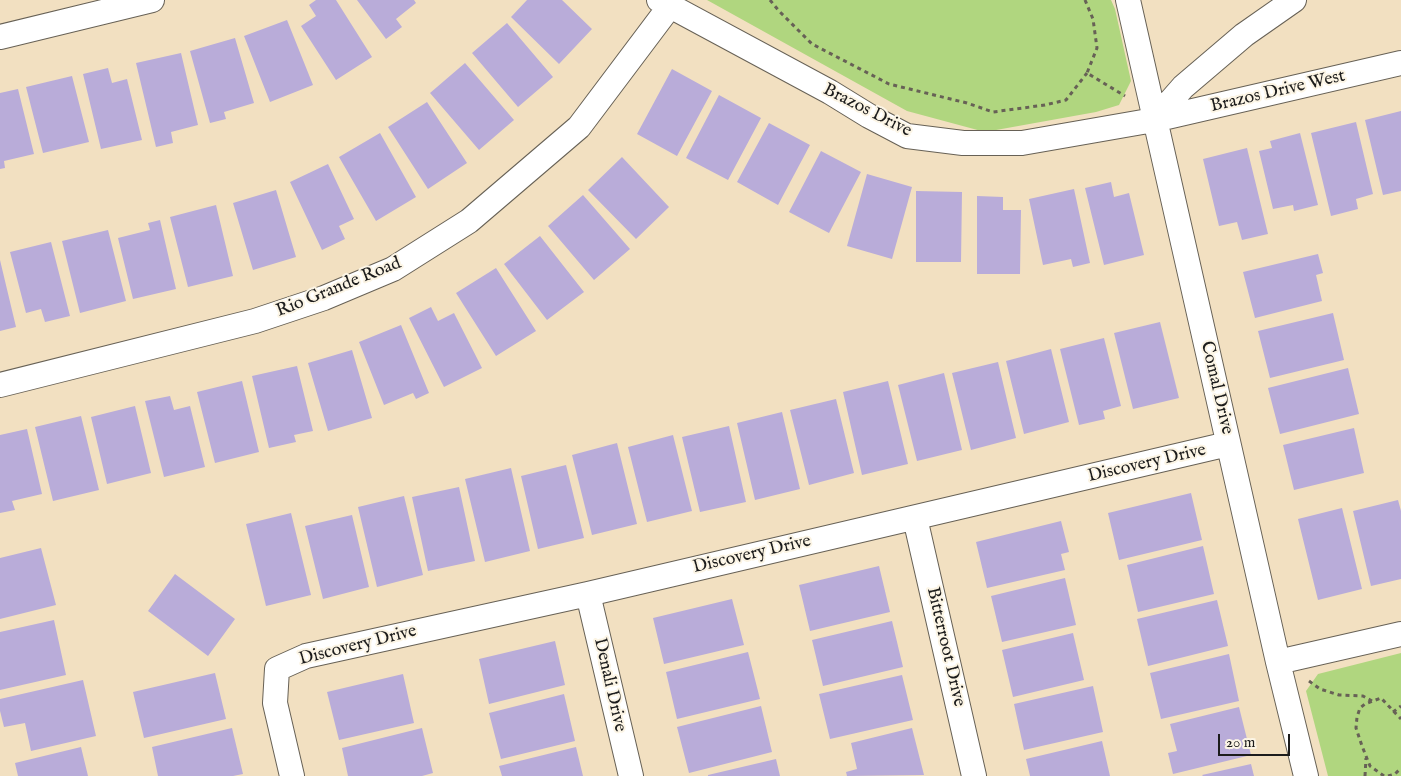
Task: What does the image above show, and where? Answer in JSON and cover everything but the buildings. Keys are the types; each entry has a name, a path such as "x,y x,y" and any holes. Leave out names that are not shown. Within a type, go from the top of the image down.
{"street":[{"path":"0,37 152,0"},
{"name":"Comal Drive","path":"1128,0 1278,662 1306,776"},
{"path":"1154,120 1183,87 1244,35 1294,0"},
{"name":"Brazos Drive","path":"664,3 830,92 906,136 963,143 1022,143 1154,120"},
{"name":"Rio Grande Road","path":"0,385 254,321 324,298 393,269 469,221 579,128 664,3"},
{"name":"Brazos Drive West","path":"1154,120 1401,63"},
{"name":"Discovery Drive","path":"292,776 275,703 277,668 306,656 588,594 1228,444"},
{"name":"Bitterroot Drive","path":"915,518 974,776"},
{"name":"Denali Drive","path":"588,594 631,776"},
{"path":"1278,662 1401,634"}],"path":[{"path":"770,0 812,44 889,84 967,103 993,112 1045,105 1066,100 1087,73 1097,48 1093,19 1085,0"},
{"path":"1087,73 1126,96"},
{"path":"1309,681 1320,688 1339,695 1363,696 1372,702"},
{"path":"1384,776 1370,766 1366,758 1356,728 1357,717 1360,708 1380,698 1401,719"},
{"path":"1393,712 1401,706"},
{"path":"1365,776 1366,758"},
{"path":"1388,776 1395,774 1401,768"}],"green space":[{"path":"707,0 1111,0 1115,9 1131,81 1119,105 1096,112 985,132 907,111"},
{"path":"1401,653 1401,776 1328,776 1306,691 1318,674"}]}
